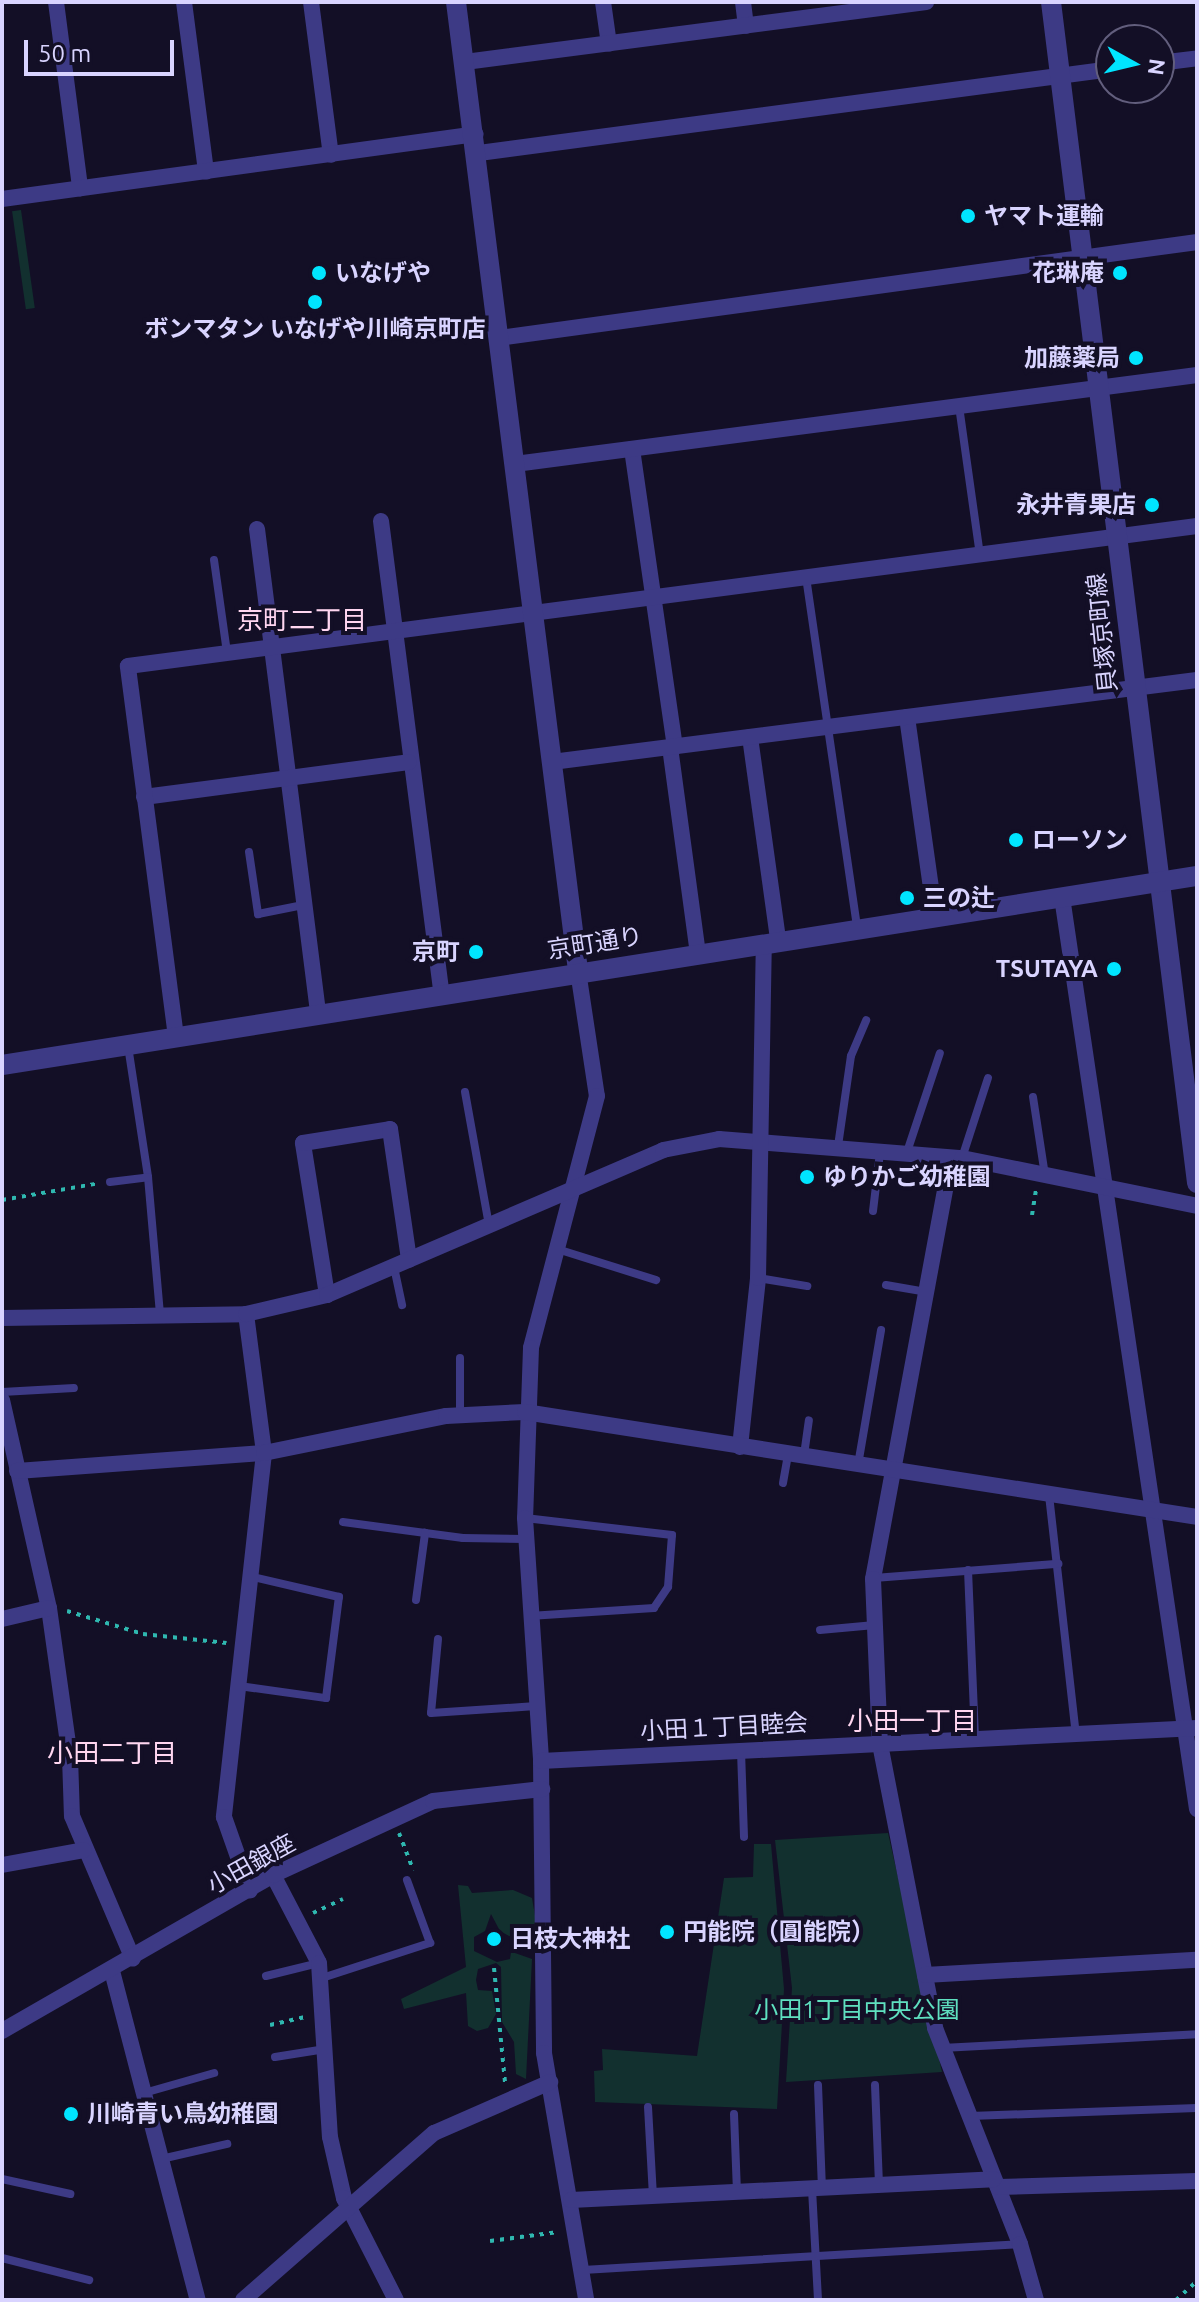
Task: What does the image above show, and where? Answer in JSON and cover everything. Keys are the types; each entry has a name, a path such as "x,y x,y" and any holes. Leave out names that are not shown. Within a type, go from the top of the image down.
{"street":[{"path":"56,2 80,188"},
{"path":"184,2 206,172"},
{"path":"311,2 331,155"},
{"path":"456,2 478,144 533,612 578,971 597,1096 531,1348 525,1412 528,1616 542,1789 543,2031 586,2300"},
{"path":"603,2 609,44"},
{"path":"743,2 746,26"},
{"path":"465,62 882,5 926,2"},
{"name":"貝塚京町線","path":"1051,2 1100,387 1156,882 1197,1183"},
{"path":"1175,61 1197,58"},
{"path":"2,199 331,155 478,144 1095,71"},
{"path":"499,338 1197,242"},
{"path":"515,464 1197,375"},
{"path":"632,449 698,953"},
{"path":"381,521 409,762 442,994"},
{"path":"176,1037 128,666 1197,526"},
{"path":"257,529 318,1014"},
{"path":"552,762 1197,680"},
{"path":"907,717 935,916"},
{"path":"740,1447 758,1278 771,941 750,737"},
{"path":"144,797 288,781 409,762"},
{"name":"京町通り","path":"2,1065 578,971 1197,876"},
{"path":"1062,897 1153,1511 1191,1729 1197,1809"},
{"path":"327,1295 303,1143 390,1129 401,1263"},
{"path":"2,1318 160,1313 246,1314 327,1295 680,1144 761,1139 907,1152 957,1158 1197,1206"},
{"path":"957,1158 927,1292 873,1579 880,1744 942,2048 1020,2244 1036,2300"},
{"path":"246,1314 264,1453 253,1577 224,1817 250,1891"},
{"path":"2,1400 49,1608 70,1757 72,1816 133,1959"},
{"path":"17,1471 264,1453 460,1414 525,1412 1197,1517"},
{"path":"2,1619 49,1608"},
{"name":"小田１丁目睦会","path":"541,1761 1191,1729"},
{"name":"小田銀座","path":"2,2031 133,1959 273,1875 433,1801 542,1789"},
{"path":"2,1865 84,1850"},
{"path":"273,1875 321,1971 330,2137 349,2209 396,2300"},
{"path":"925,1975 1197,1960"},
{"path":"112,1971 198,2300"},
{"path":"243,2300 434,2133 550,2082"},
{"path":"571,2200 879,2184 1197,2181"}],"lane":[{"path":"959,406 980,555"},
{"path":"214,560 227,652"},
{"path":"806,577 857,928"},
{"path":"249,852 258,914 303,905"},
{"path":"838,1146 851,1056 866,1020"},
{"path":"128,1046 148,1177 160,1313"},
{"path":"907,1152 940,1053"},
{"path":"957,1158 988,1078"},
{"path":"465,1092 489,1226"},
{"path":"1033,1097 1042,1174"},
{"path":"873,1211 880,1150"},
{"path":"110,1182 148,1177"},
{"path":"556,1249 656,1280"},
{"path":"401,1263 402,1305"},
{"path":"758,1278 807,1286"},
{"path":"886,1285 927,1292"},
{"path":"858,1465 881,1330"},
{"path":"460,1358 460,1414"},
{"path":"2,1392 74,1388"},
{"path":"783,1483 809,1420"},
{"path":"1049,1495 1076,1734"},
{"path":"525,1518 672,1535 668,1587 654,1608 528,1616"},
{"path":"343,1522 425,1533 525,1539"},
{"path":"416,1600 425,1533"},
{"path":"873,1579 1058,1564"},
{"path":"968,1570 975,1739"},
{"path":"239,1686 326,1698 338,1611 336,1592 253,1577"},
{"path":"820,1630 876,1625"},
{"path":"438,1639 431,1713 536,1706"},
{"path":"741,1750 744,1837"},
{"path":"266,1976 321,1971 430,1943 407,1880"},
{"path":"942,2048 1197,2034"},
{"path":"275,2057 325,2049"},
{"path":"144,2093 214,2073"},
{"path":"818,2085 815,2255 818,2300"},
{"path":"875,2085 879,2184"},
{"path":"648,2107 653,2196"},
{"path":"969,2116 1197,2108"},
{"path":"734,2114 737,2192"},
{"path":"161,2159 227,2144"},
{"path":"2,2179 70,2194"},
{"path":"583,2270 1020,2244"},
{"path":"2,2258 89,2280"}],"path":[{"path":"1032,1215 1042,1174"},
{"path":"2,1200 110,1182"},
{"path":"49,1608 91,1615 143,1634 245,1645"},
{"path":"393,1820 416,1877 407,1880"},
{"path":"298,1920 343,1899"},
{"path":"494,1968 507,2101"},
{"path":"270,2025 324,2013"},
{"path":"490,2241 576,2230"},
{"path":"1176,2300 1197,2281"}],"green space":[{"path":"21,210 35,308 26,309 12,211"},
{"name":"小田1丁目中央公園","path":"888,1833 942,2072 786,2082 792,1988 775,1840"},
{"path":"754,1844 771,1844 784,1989 777,2109 595,2102 594,2071 603,2070 602,2049 697,2056 724,1878 753,1877"},
{"path":"458,1885 468,1886 472,1893 513,1890 532,1898 538,1933 514,1945 515,1953 532,1959 526,2079 516,2074 514,2042 502,2022 501,1967 496,1963 478,1969 476,1980 478,1990 492,1991 496,2014 488,2028 477,2031 468,2026 466,1993 404,2009 401,1999 466,1967","holes":["491,1914 500,1931 513,1938 510,1959 497,1962 474,1951 474,1937 485,1931"]}],"place":[{"name":"ヤマト運輸","path":"968,216"},
{"name":"いなげや","path":"319,273"},
{"name":"花琳庵","path":"1120,273"},
{"name":"ボンマタン いなげや川崎京町店","path":"315,302"},
{"name":"加藤薬局","path":"1136,358"},
{"name":"永井青果店","path":"1152,505"},
{"name":"ローソン","path":"1016,840"},
{"name":"三の辻","path":"907,898"},
{"name":"京町","path":"476,952"},
{"name":"TSUTAYA","path":"1114,969"},
{"name":"ゆりかご幼稚園","path":"807,1177"},
{"name":"円能院（圓能院）","path":"667,1932"},
{"name":"日枝大神社","path":"494,1939"},
{"name":"川崎青い鳥幼稚園","path":"71,2114"}],"district":[{"name":"京町二丁目","path":"302,620"},
{"name":"小田一丁目","path":"912,1721"},
{"name":"小田二丁目","path":"112,1753"}]}
